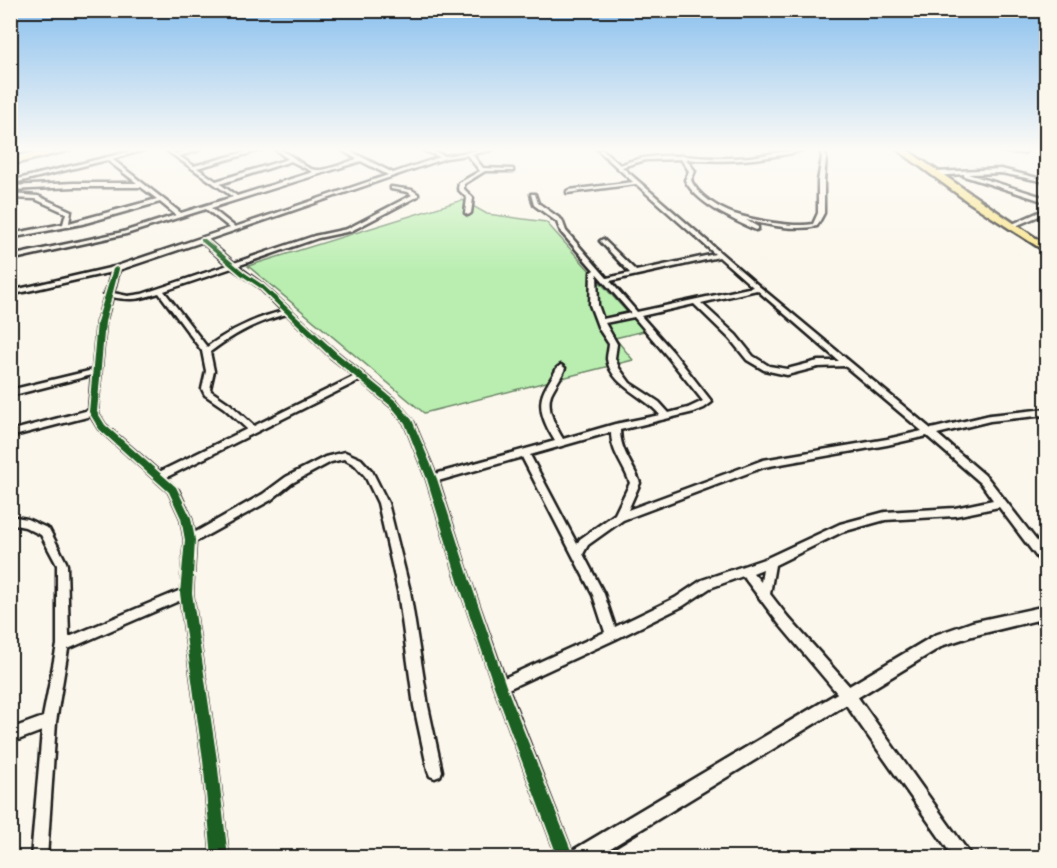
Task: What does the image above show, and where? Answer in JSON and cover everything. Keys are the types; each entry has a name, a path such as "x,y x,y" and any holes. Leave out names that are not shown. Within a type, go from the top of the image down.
{"highway":[{"path":"958,191 1045,248"}],"street":[{"path":"149,191 181,216"},
{"path":"227,191 237,198"},
{"path":"10,258 124,233 262,191"},
{"path":"10,293 116,268 347,191"},
{"path":"107,294 128,298 160,290 316,237 349,230 416,195 407,191"},
{"path":"463,191 470,198 468,213"},
{"path":"569,192 580,191"},
{"path":"645,191 846,363 931,432 984,480 1047,561"},
{"path":"694,191 756,228"},
{"path":"732,215 809,227 815,225 821,213 821,191"},
{"path":"1018,191 1047,200"},
{"path":"432,479 666,416 708,402 563,231 558,218 535,202 533,195"},
{"path":"10,196 36,197 69,212 66,225"},
{"path":"10,236 66,225 161,200"},
{"path":"208,208 234,229"},
{"path":"1011,226 1047,211"},
{"path":"203,240 261,286 286,312 403,414 415,435 432,479 500,686 566,858"},
{"path":"603,241 635,274"},
{"path":"595,300 608,282 720,255"},
{"path":"116,268 107,294 97,348 93,412 102,427 160,476 173,490 182,505 190,540 186,593 210,760 220,858"},
{"path":"594,272 596,311 613,344 612,361 622,379 656,405 666,416"},
{"path":"601,322 758,288"},
{"path":"160,290 206,351 210,371 206,388 208,393 252,429"},
{"path":"696,302 733,337 750,358 767,368 787,372 818,364 846,363"},
{"path":"206,351 225,336 249,323 286,312"},
{"path":"561,368 547,393 545,405 561,444"},
{"path":"10,393 95,372"},
{"path":"160,476 360,377"},
{"path":"10,434 93,412"},
{"path":"577,555 589,537 620,517 763,464 931,432 990,418 1047,412"},
{"path":"615,428 615,447 629,468 635,483 620,517"},
{"path":"190,540 267,497 289,480 328,459 345,455 358,462 369,474 383,503 404,591 421,706 435,771"},
{"path":"525,455 598,594 612,635"},
{"path":"500,686 679,602 706,584 770,562 840,528 862,521 902,514 955,512 1001,502"},
{"path":"10,520 27,523 45,532 62,565 63,645 49,722 39,858"},
{"path":"764,595 770,562"},
{"path":"746,572 789,627 847,693 964,858"},
{"path":"63,645 186,593"},
{"path":"582,856 847,693 940,640 972,628 1047,612"},
{"path":"10,736 49,722"}],"green space":[{"path":"462,200 487,214 546,222 644,331 615,338 633,360 424,413 248,266"}],"cycle path":[{"path":"203,240 261,286 334,355 394,404 409,422 432,479 500,686 566,858"},
{"path":"116,269 101,322 93,412 102,427 173,490 186,518 190,540 186,593 210,760 220,858"}]}
